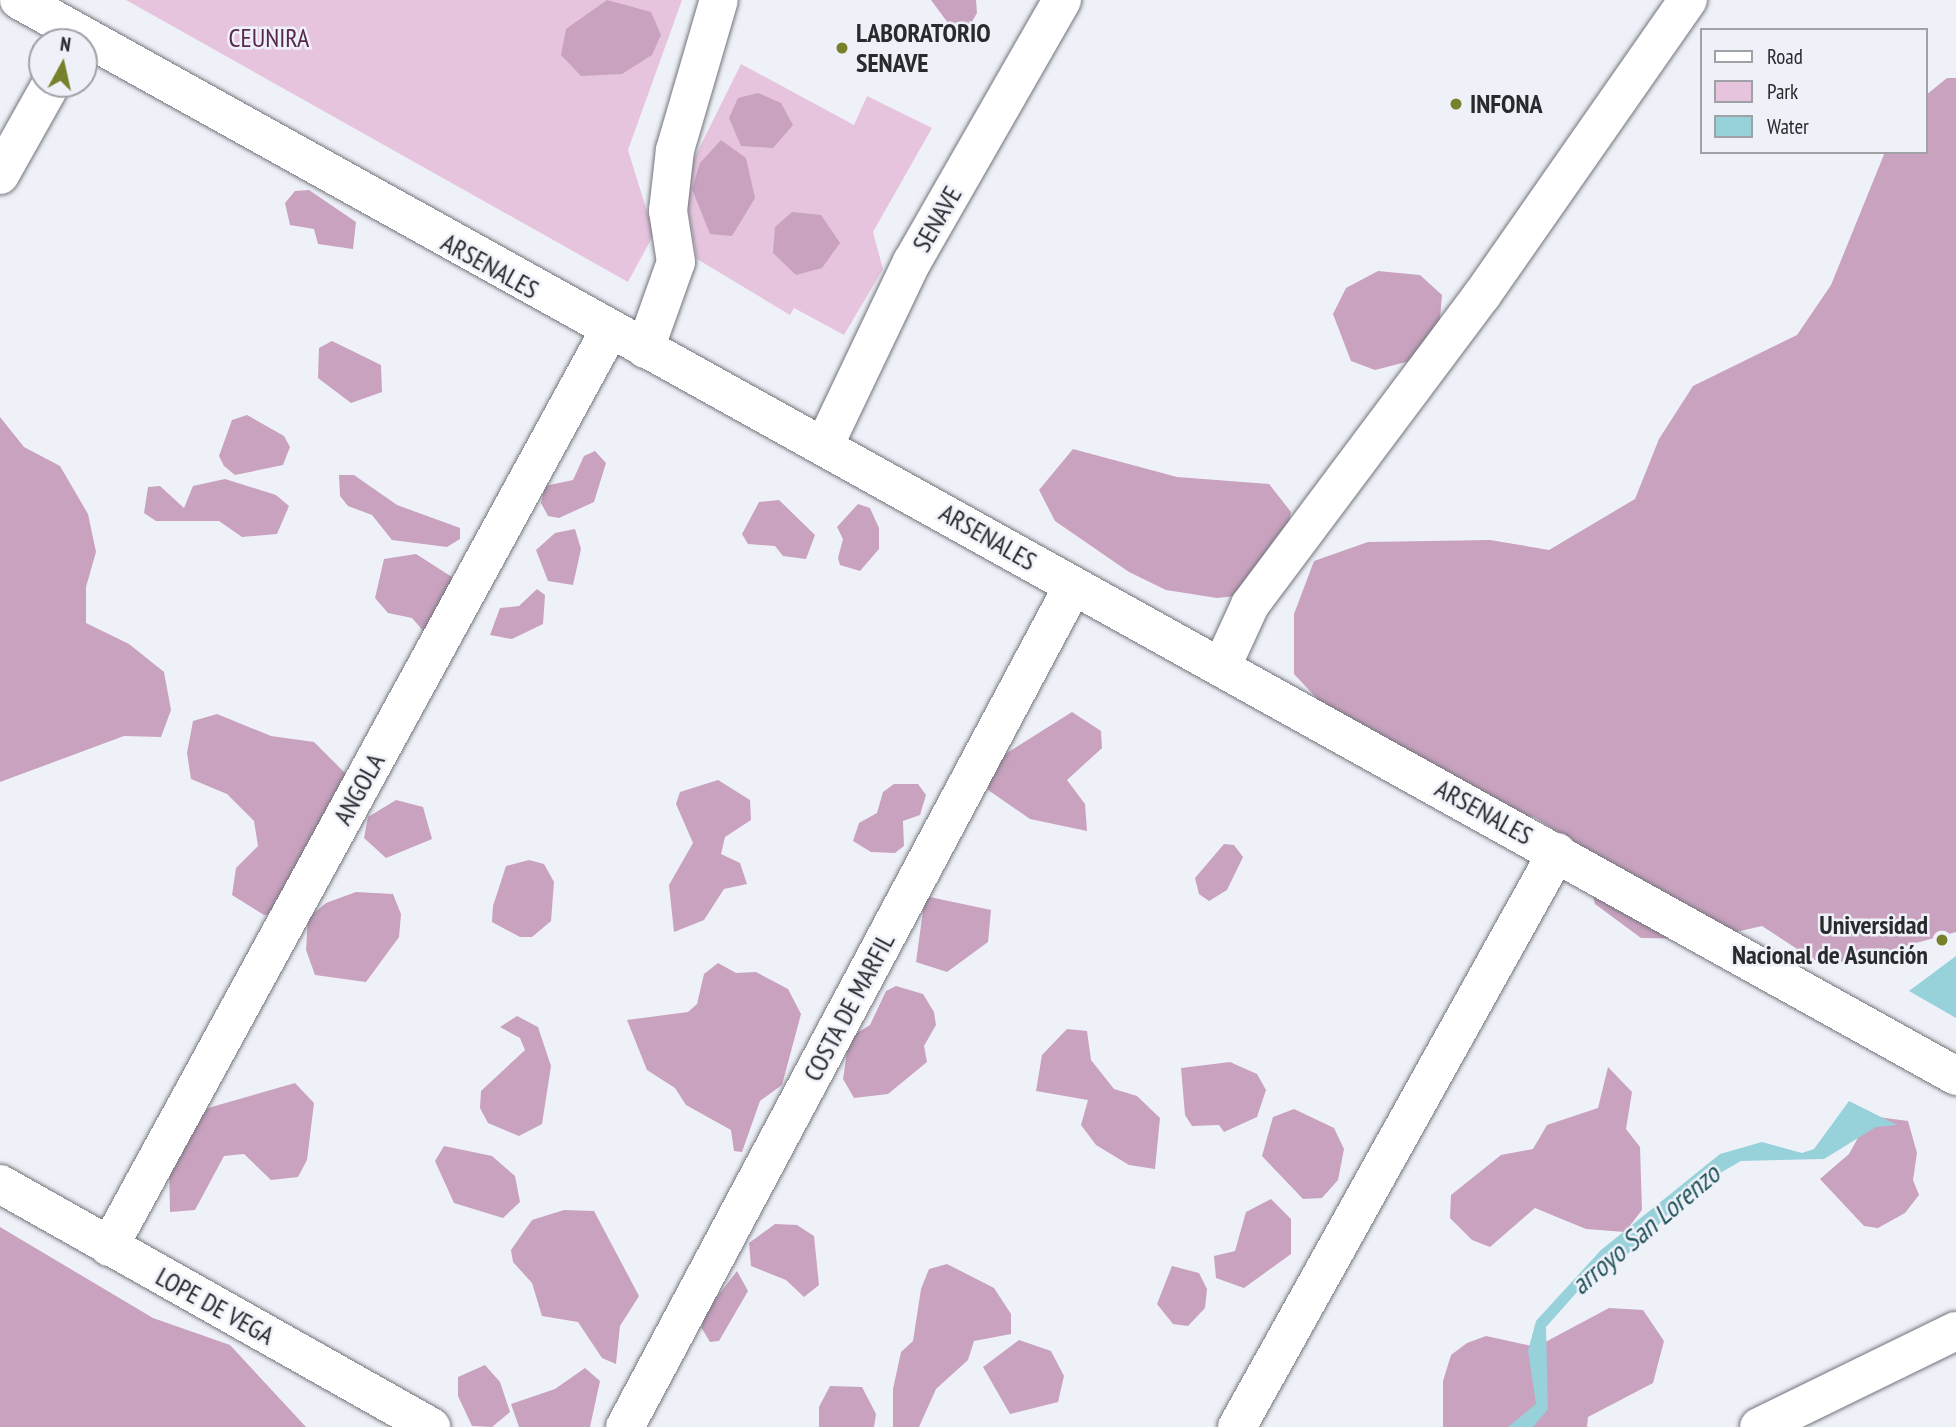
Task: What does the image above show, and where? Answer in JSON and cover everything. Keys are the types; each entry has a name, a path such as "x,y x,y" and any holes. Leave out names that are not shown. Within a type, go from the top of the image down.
{"street":[{"name":"ARSENALES","path":"19,0 61,28"},
{"path":"645,349 676,262 668,211 676,150 719,0"},
{"name":"SENAVE","path":"825,444 912,262 1062,0"},
{"path":"1222,666 1250,605 1482,295 1688,0"},
{"name":"ARSENALES","path":"98,50 609,331 825,444 1073,586 1222,666 1956,1076"},
{"path":"0,175 43,98"},
{"name":"ANGOLA","path":"109,1247 609,331"},
{"name":"COSTA DE MARFIL","path":"625,1427 1073,586"},
{"path":"1237,1427 1557,852"},
{"name":"LOPE DE VEGA","path":"0,1184 431,1427"},
{"path":"1759,1427 1956,1331"}],"green space":[{"name":"CEUNIRA","path":"126,0 682,0 628,150 654,234 628,282"},
{"path":"741,64 854,125 867,96 932,128 873,232 883,269 844,335 794,308 790,315 697,259 683,181"}],"shaded area":[{"path":"607,0 651,12 661,35 652,55 622,74 581,76 561,55 566,29"},
{"path":"931,0 976,0 977,13 970,25 948,23"},
{"path":"1947,78 1956,78 1956,932 1847,962 1814,960 1762,926 1705,939 1641,938 1595,904 1582,847 1534,817 1475,810 1373,758 1294,674 1294,614 1314,561 1368,542 1490,540 1549,550 1635,499 1659,439 1693,386 1797,335 1831,285 1884,154 1928,154 1928,93"},
{"path":"758,93 781,103 793,125 773,148 741,146 729,118 738,98"},
{"path":"721,140 746,158 755,198 732,236 710,234 692,189 700,163"},
{"path":"309,190 356,222 353,249 318,244 314,229 290,225 285,203 295,191"},
{"path":"792,212 821,215 840,243 822,268 796,275 773,253 775,227"},
{"path":"1378,271 1420,275 1442,295 1437,354 1375,370 1351,361 1333,314 1346,288"},
{"path":"332,341 381,365 382,392 351,403 318,378 319,348"},
{"path":"247,415 284,436 290,447 283,465 235,475 224,466 219,456 232,420"},
{"path":"0,417 24,447 60,466 88,514 96,552 86,587 86,623 129,644 164,672 171,710 161,737 124,736 0,782"},
{"path":"1073,449 1177,477 1269,484 1291,512 1278,578 1237,596 1217,598 1166,590 1129,572 1055,521 1039,490"},
{"path":"595,451 606,463 594,502 559,518 548,516 541,503 545,486 573,480 584,456"},
{"path":"339,475 354,475 397,505 460,528 460,539 447,547 392,540 372,515 348,506 340,496"},
{"path":"225,479 276,495 289,506 277,534 242,537 219,521 156,521 144,513 148,487 160,486 184,508 193,486"},
{"path":"779,500 815,535 806,559 783,556 775,546 748,544 742,534 759,502"},
{"path":"858,504 870,508 879,528 879,549 860,571 840,565 838,558 843,539 837,527"},
{"path":"575,529 581,549 573,585 548,581 536,550 555,533"},
{"path":"416,554 452,577 455,596 426,634 412,618 388,613 375,598 384,559"},
{"path":"537,589 545,595 543,624 512,639 490,635 500,608 519,606"},
{"path":"1072,712 1101,731 1102,748 1067,780 1085,804 1087,831 1030,819 988,790 988,765"},
{"path":"217,714 271,736 314,742 360,788 290,912 264,915 232,895 236,868 258,846 254,821 227,794 191,779 187,753 193,721"},
{"path":"718,780 750,800 751,820 725,837 721,854 740,863 747,884 724,889 704,920 674,932 669,885 693,843 676,804 680,792"},
{"path":"894,784 918,784 926,795 920,815 903,821 904,846 895,853 871,852 853,841 859,823 877,813 883,792"},
{"path":"396,800 423,807 432,839 386,858 364,838 368,817"},
{"path":"1224,844 1234,845 1243,857 1227,890 1209,901 1199,894 1195,878"},
{"path":"529,860 544,864 554,882 551,921 532,937 520,937 492,922 493,906 506,866"},
{"path":"356,892 393,894 401,914 399,937 366,982 315,975 306,950 308,918 326,903"},
{"path":"925,896 991,910 988,942 947,972 916,962"},
{"path":"718,963 736,973 756,972 788,989 801,1014 782,1085 760,1101 742,1152 734,1151 731,1130 686,1105 675,1088 647,1070 627,1020 688,1012 697,1004 704,974"},
{"path":"896,986 923,994 934,1012 936,1025 924,1046 927,1062 888,1094 854,1098 843,1079 849,1038 870,1025 886,991"},
{"path":"517,1016 538,1027 551,1066 542,1124 519,1136 488,1123 480,1108 481,1091 525,1050 520,1038 500,1027"},
{"path":"1067,1029 1087,1031 1091,1060 1114,1089 1137,1096 1160,1118 1155,1169 1129,1165 1096,1145 1081,1125 1088,1100 1036,1091 1042,1055"},
{"path":"1230,1062 1257,1074 1266,1090 1257,1117 1224,1132 1219,1125 1192,1126 1185,1115 1181,1068"},
{"path":"1608,1067 1632,1092 1626,1129 1640,1147 1642,1210 1625,1232 1586,1229 1535,1208 1490,1247 1472,1240 1450,1218 1451,1195 1501,1155 1533,1149 1547,1125 1598,1108"},
{"path":"295,1083 314,1103 307,1160 298,1177 271,1180 244,1154 224,1156 195,1210 170,1212 169,1166 190,1126 208,1108"},
{"path":"1294,1109 1334,1128 1344,1149 1338,1180 1322,1198 1303,1199 1262,1156 1273,1117"},
{"path":"1870,1116 1908,1121 1917,1153 1913,1180 1919,1195 1905,1213 1878,1228 1864,1226 1820,1179 1849,1154"},
{"path":"444,1146 492,1156 515,1176 520,1202 503,1218 454,1203 435,1161"},
{"path":"1271,1199 1291,1219 1291,1254 1244,1288 1216,1278 1214,1256 1235,1251 1246,1212"},
{"path":"564,1210 594,1211 639,1296 620,1326 616,1364 602,1358 578,1322 542,1316 532,1283 513,1262 511,1250 532,1220"},
{"path":"775,1224 797,1225 814,1236 819,1285 804,1297 786,1280 751,1266 749,1243"},
{"path":"0,1227 153,1318 230,1345 306,1427 0,1427"},
{"path":"947,1264 994,1288 1011,1314 1011,1334 974,1341 968,1360 936,1389 919,1427 893,1427 893,1389 901,1352 913,1341 921,1289 929,1269"},
{"path":"1172,1266 1199,1273 1207,1289 1205,1308 1188,1326 1173,1324 1157,1304"},
{"path":"737,1271 748,1291 719,1341 710,1342 701,1327 707,1310"},
{"path":"1609,1308 1643,1310 1664,1341 1653,1383 1588,1417 1587,1427 1443,1427 1443,1381 1451,1355 1467,1343 1486,1336 1536,1347"},
{"path":"1019,1340 1051,1351 1064,1376 1058,1402 1010,1414 983,1367"},
{"path":"485,1365 500,1382 510,1412 492,1427 472,1426 458,1396 458,1377"},
{"path":"585,1368 600,1381 590,1427 519,1427 511,1404 555,1389"},
{"path":"830,1386 862,1387 876,1414 874,1427 819,1427 819,1407"}],"water":[{"path":"1956,956 1956,1018 1909,991"},
{"name":"arroyo San Lorenzo","path":"1849,1101 1897,1125 1876,1127 1824,1159 1741,1161 1687,1192 1642,1244 1586,1282 1546,1327 1548,1409 1533,1427 1508,1427 1536,1404 1528,1351 1536,1321 1601,1250 1720,1154 1762,1142 1802,1153 1814,1149"}],"place":[{"name":"LABORATORIO SENAVE","path":"842,48"},
{"name":"INFONA","path":"1456,104"},
{"name":"Universidad Nacional de Asunción","path":"1942,940"}]}
